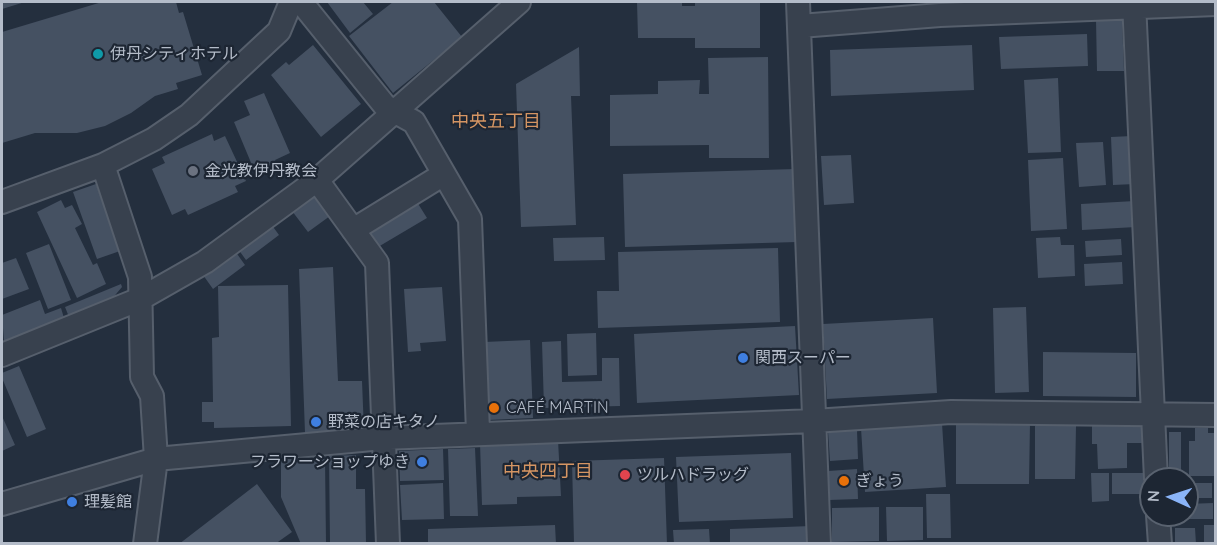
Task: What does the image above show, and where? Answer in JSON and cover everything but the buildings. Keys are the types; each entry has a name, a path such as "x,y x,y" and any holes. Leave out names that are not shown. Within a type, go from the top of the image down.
{"street":[{"path":"2,202 102,165 154,139 189,115 279,31 291,2"},
{"path":"301,2 385,106 414,122 470,219 478,432"},
{"path":"2,355 140,299 205,262 317,180 519,2"},
{"path":"798,2 819,543"},
{"path":"1134,4 1155,467"},
{"path":"800,26 941,8 1215,4"},
{"path":"102,165 140,277 142,377 152,396 156,459 145,543"},
{"path":"353,230 444,174"},
{"path":"317,180 377,263 388,543"},
{"path":"2,504 156,459 383,438 478,432 814,421 951,412 1215,415"},
{"path":"1159,527 1160,543"}],"place":[{"name":"伊丹シティホテル","path":"98,54"},
{"name":"金光教伊丹教会","path":"193,171"},
{"name":"関西スーパー","path":"743,358"},
{"name":"CAFÉ MARTIN","path":"494,408"},
{"name":"野菜の店キタノ","path":"316,422"},
{"name":"フラワーショップゆき","path":"422,462"},
{"name":"ツルハドラッグ","path":"625,475"},
{"name":"ぎょう","path":"844,481"},
{"name":"理髪館","path":"72,502"}],"district":[{"name":"中央五丁目","path":"496,122"},
{"name":"中央四丁目","path":"548,472"}]}
